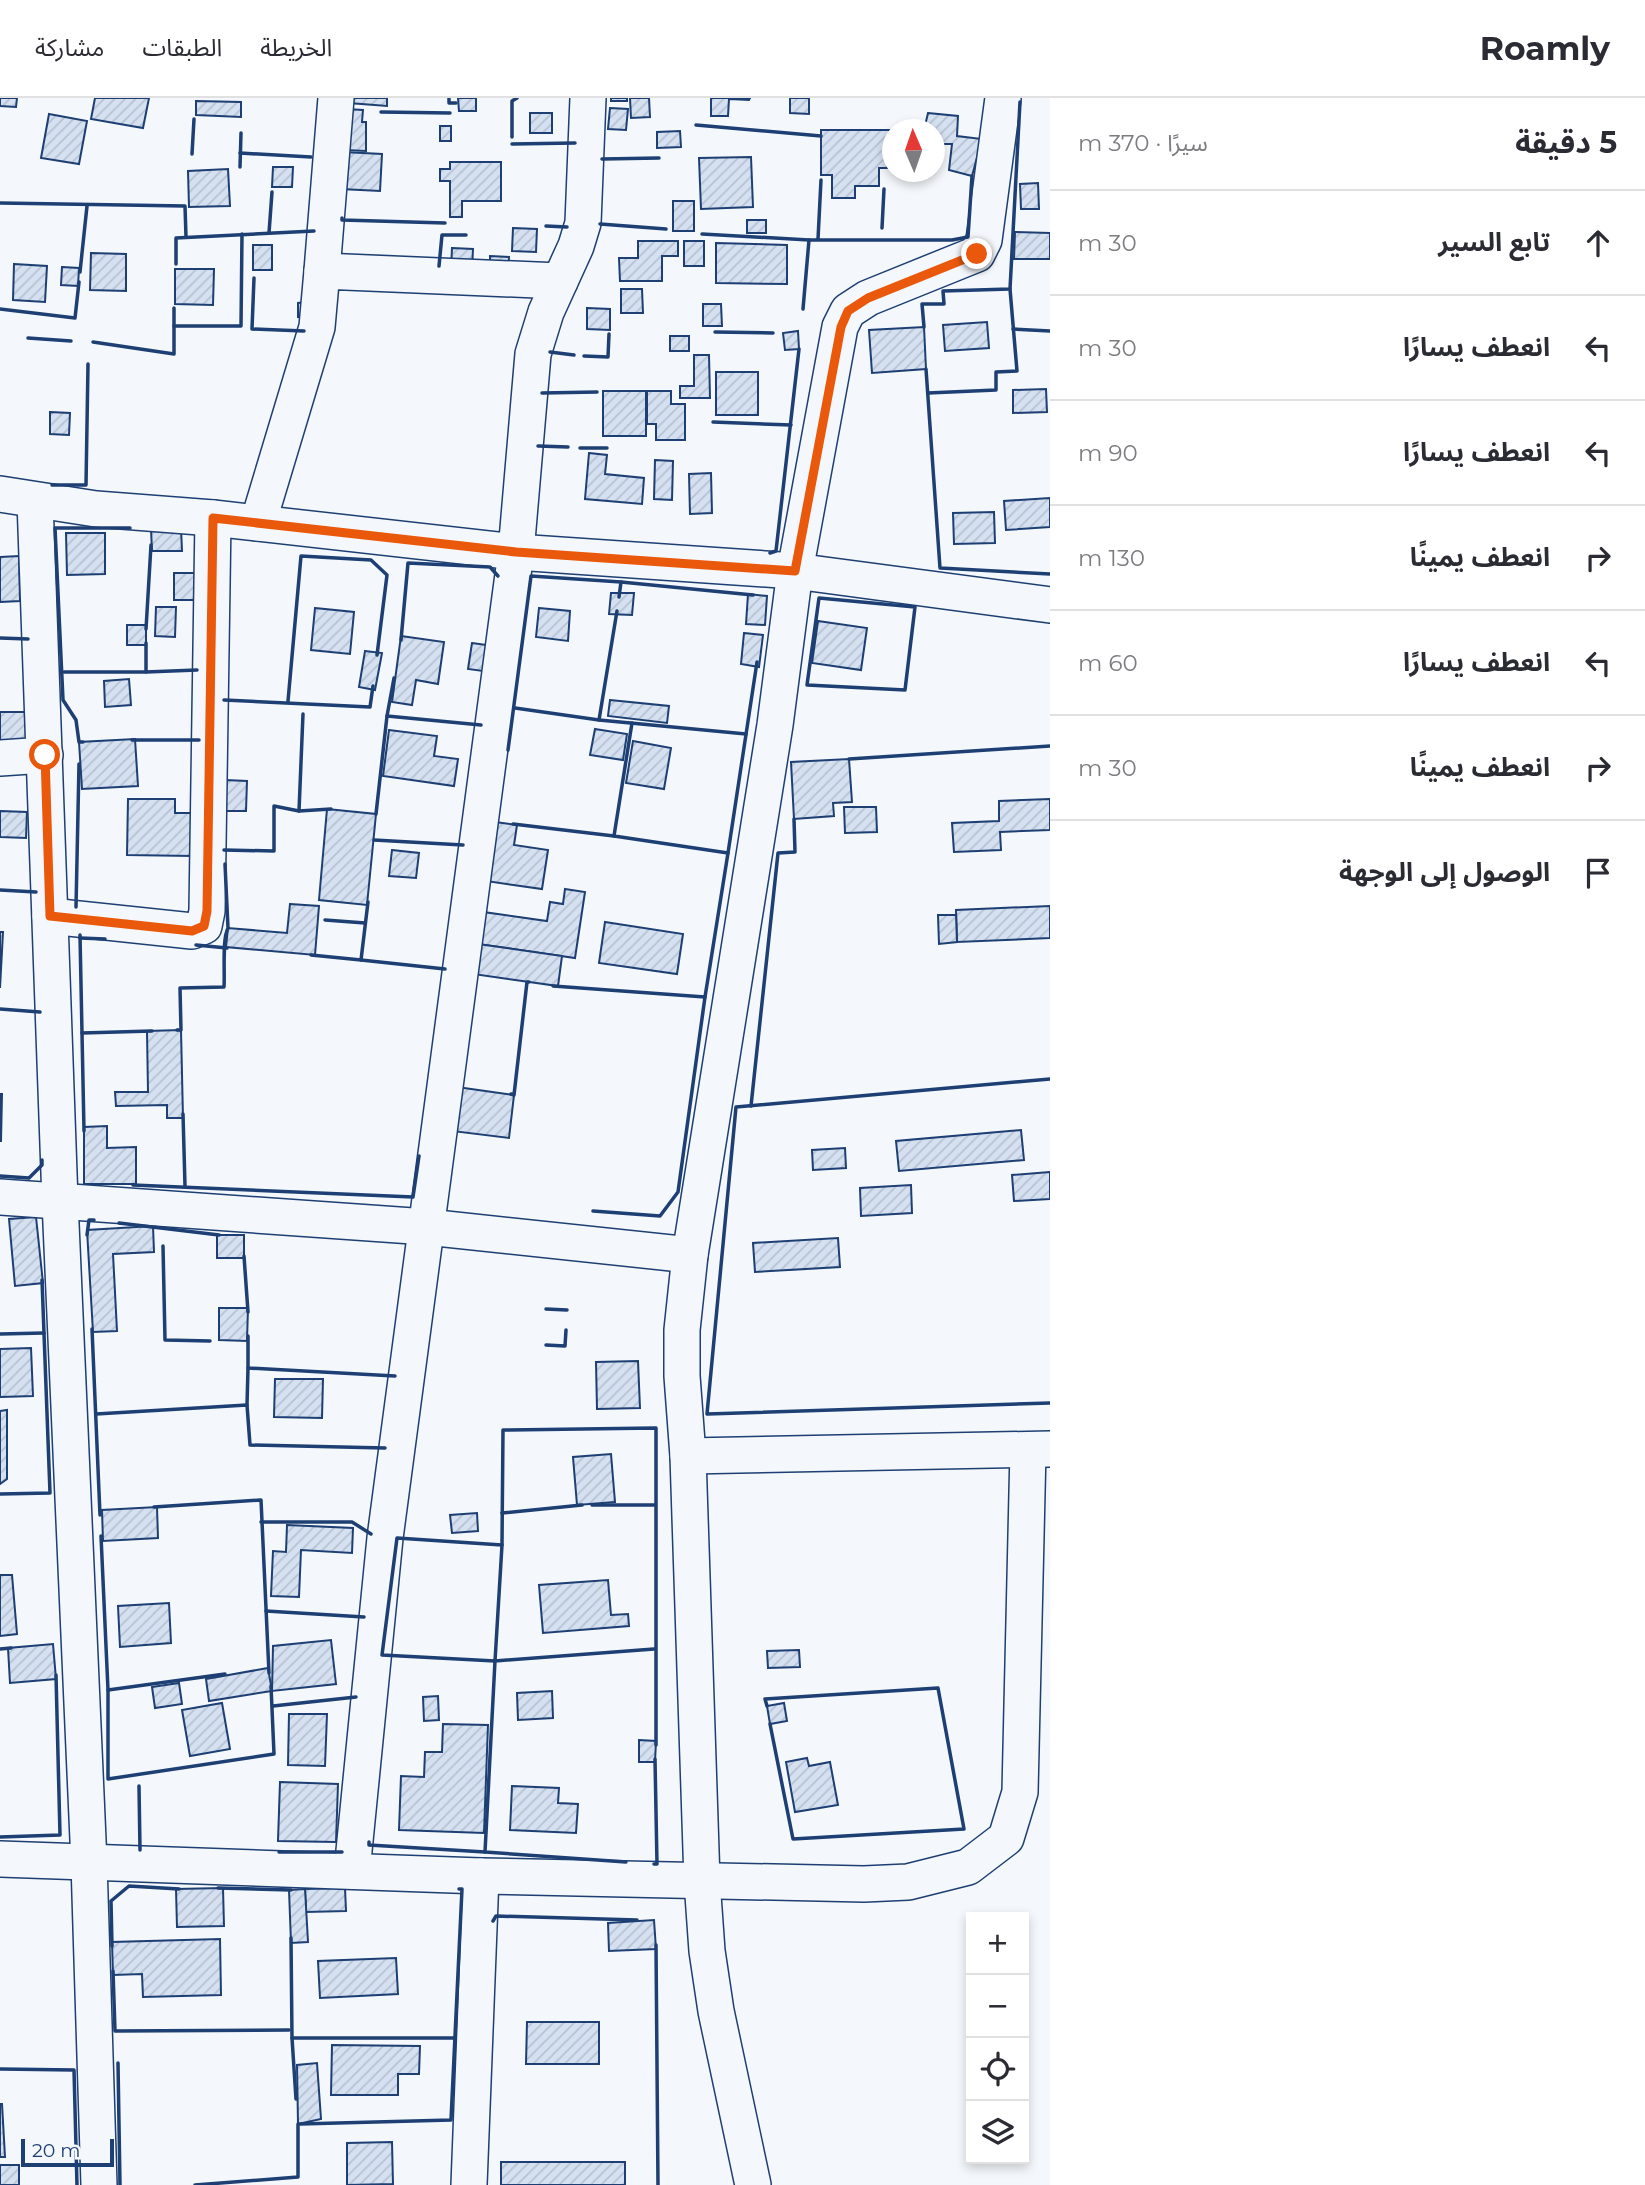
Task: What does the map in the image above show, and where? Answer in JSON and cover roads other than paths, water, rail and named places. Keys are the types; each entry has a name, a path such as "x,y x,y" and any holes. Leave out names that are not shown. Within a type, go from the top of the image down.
{"street":[{"path":"258,523 315,335 323,271 336,98"},
{"path":"352,1871 385,1538 516,552 533,354 546,312 583,223 589,98"},
{"path":"753,2185 716,2011 707,1951 702,1881 688,1456 682,1376 682,1330 690,1255 773,738 795,571 841,327 848,311 868,298 977,254 984,240 1003,98"},
{"path":"323,271 561,281"},
{"path":"0,494 96,509 213,518 516,552 795,571 1050,605"},
{"path":"35,501 60,1201 89,1863 99,2185"},
{"path":"50,916 192,931 204,926 207,897 213,518"},
{"path":"0,758 45,755"},
{"path":"0,1197 427,1227 690,1255"},
{"path":"0,1859 481,1876 864,1884 908,1882 968,1867 1006,1838 1020,1792 1039,1450 688,1456"},
{"path":"469,2185 481,1876"}]}
